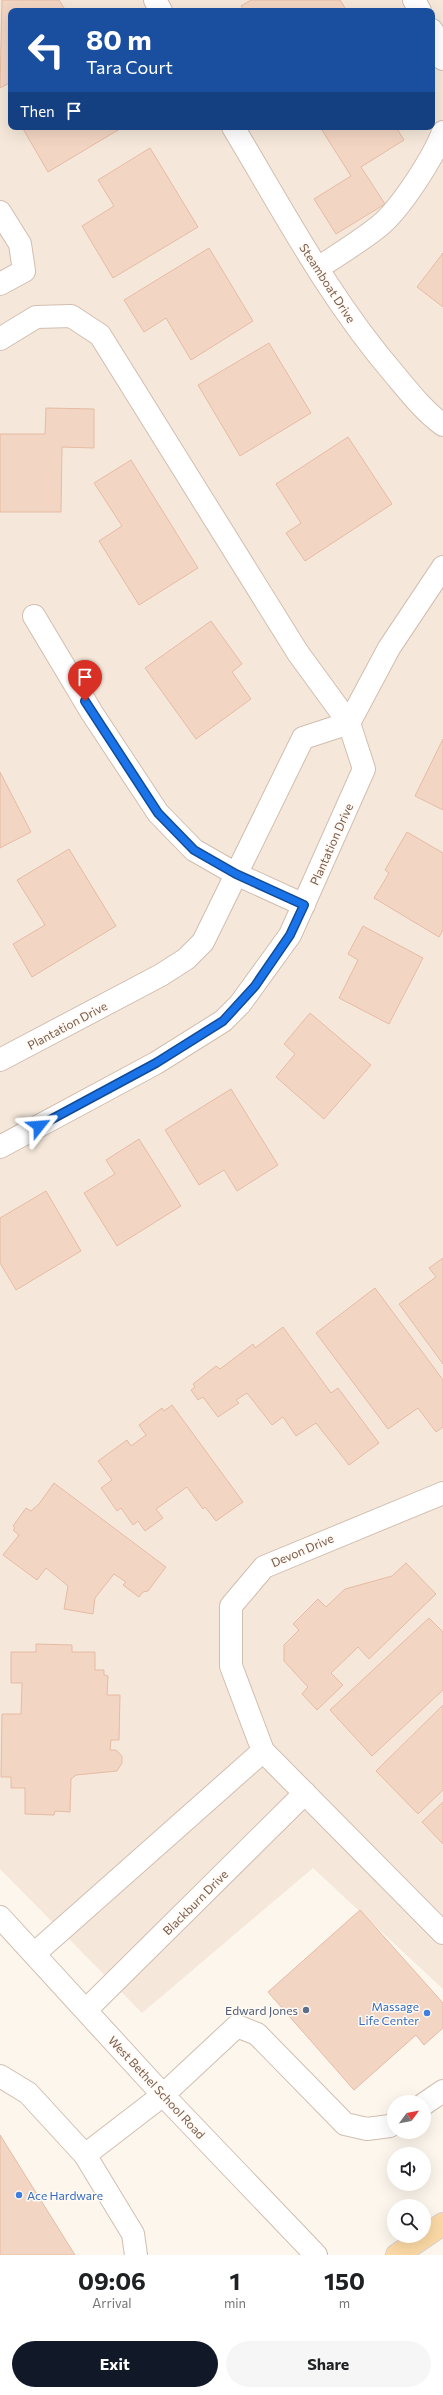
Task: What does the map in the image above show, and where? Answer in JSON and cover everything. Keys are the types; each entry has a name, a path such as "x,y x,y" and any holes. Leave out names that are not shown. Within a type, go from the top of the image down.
{"main road":[{"path":"398,2255 443,2224"}],"street":[{"path":"435,38 443,59"},
{"name":"Steamboat Drive","path":"235,130 342,307 377,354 429,415 443,425"},
{"path":"318,268 379,226 398,206 438,144 443,132"},
{"path":"0,212 20,244 24,271 0,284"},
{"path":"0,339 36,317 71,316 100,335 298,653 349,723 388,648 443,567"},
{"path":"34,616 92,713 158,813 194,850 236,874 304,905"},
{"name":"Plantation Drive","path":"0,1060 161,975 186,959 203,942 303,738 349,723 364,769 290,935 250,992 223,1021 156,1063 0,1147"},
{"name":"Devon Drive","path":"263,1751 231,1666 231,1606 264,1567 443,1493"},
{"path":"34,1954 263,1751 443,1933"},
{"name":"Blackburn Drive","path":"86,2010 304,1793"},
{"name":"West Bethel School Road","path":"4,1930 34,1954 163,2095 316,2255"},
{"path":"85,2155 163,2095 237,2026 257,2034 345,2124 367,2129 387,2126"},
{"path":"0,2076 28,2093 85,2155 133,2234 136,2255"},
{"path":"431,2099 443,2091"}],"shaded area":[{"path":"0,0 443,0 443,1989 313,1868 142,2013 0,1869"}],"building":[{"path":"2,0 59,0 64,8 8,8 8,84 0,88"},
{"path":"251,0 340,0 345,8 243,8 241,6"},
{"path":"24,130 118,130 48,172"},
{"path":"322,130 398,130 404,140 361,167 385,204 336,234 314,199 351,176"},
{"path":"150,148 198,227 113,278 82,226 114,206 98,180"},
{"path":"209,248 253,321 191,360 166,318 144,332 124,300"},
{"path":"443,253 443,307 417,287"},
{"path":"269,343 311,413 240,456 198,385"},
{"path":"46,408 94,409 94,448 62,447 61,512 0,512 0,434 45,434"},
{"path":"348,437 392,504 305,561 286,533 301,523 276,484"},
{"path":"131,460 198,568 139,605 99,541 122,526 94,483"},
{"path":"211,621 242,664 232,672 251,699 196,739 145,668"},
{"path":"443,739 443,810 415,796"},
{"path":"0,772 31,832 0,848"},
{"path":"407,832 443,853 443,930 439,937 374,898 389,873 385,870"},
{"path":"69,849 116,926 32,977 13,944 45,925 17,880"},
{"path":"363,926 423,958 389,1024 339,998 358,960 348,954"},
{"path":"310,1013 371,1065 324,1119 276,1077 295,1054 284,1044"},
{"path":"231,1089 278,1165 237,1191 224,1170 199,1185 165,1130"},
{"path":"139,1139 181,1206 117,1246 84,1193 115,1174 106,1160"},
{"path":"46,1191 81,1251 16,1290 0,1263 0,1218"},
{"path":"443,1258 443,1364 399,1304 436,1277 429,1268"},
{"path":"375,1288 443,1380 443,1427 436,1432 418,1408 388,1429 316,1333"},
{"path":"283,1327 331,1393 338,1388 379,1443 349,1465 316,1423 296,1436 283,1417 272,1425 247,1393 236,1400 239,1403 218,1417 203,1397 198,1400 191,1390 195,1387 193,1384 216,1366 220,1369 253,1344 255,1348"},
{"path":"172,1405 243,1502 216,1521 205,1507 203,1509 187,1487 156,1509 163,1518 145,1531 138,1521 133,1525 121,1508 117,1511 101,1488 112,1480 98,1461 127,1440 131,1446 146,1435 139,1425 162,1408 164,1411"},
{"path":"54,1483 166,1567 148,1591 143,1592 139,1597 123,1585 126,1582 114,1574 95,1598 93,1614 64,1609 68,1586 46,1568 37,1580 3,1555 19,1535 13,1530 15,1528 13,1526 26,1508 31,1511 39,1504"},
{"path":"406,1563 436,1594 369,1659 358,1647 331,1673 343,1685 317,1710 302,1694 308,1687 284,1661 284,1645 299,1630 293,1624 318,1599 326,1607 345,1589 392,1576"},
{"path":"429,1618 443,1632 443,1690 372,1756 330,1710"},
{"path":"36,1644 72,1645 72,1652 95,1652 95,1670 104,1670 104,1675 108,1676 107,1695 120,1695 119,1740 111,1740 110,1750 116,1750 122,1756 122,1763 117,1771 76,1775 71,1779 70,1812 55,1811 54,1815 25,1814 25,1788 11,1788 11,1777 1,1777 2,1714 21,1714 22,1683 11,1683 11,1652 36,1652"},
{"path":"443,1705 443,1790 418,1814 376,1771"},
{"path":"443,1802 443,1844 422,1822"},
{"path":"360,1910 443,2003 443,2028 424,2045 416,2035 354,2090 268,1992"},
{"name":"Ace Hardware","path":"0,2135 75,2255 0,2255"}],"place":[{"name":"Edward Jones","path":"306,2010"},
{"name":"Massage Life Center","path":"427,2013"},
{"name":"Ace Hardware","path":"19,2195"}],"route":[{"path":"39,1126 156,1063 223,1021 255,986 290,935 304,905 266,886 236,874 194,850 158,813 85,701"}]}
